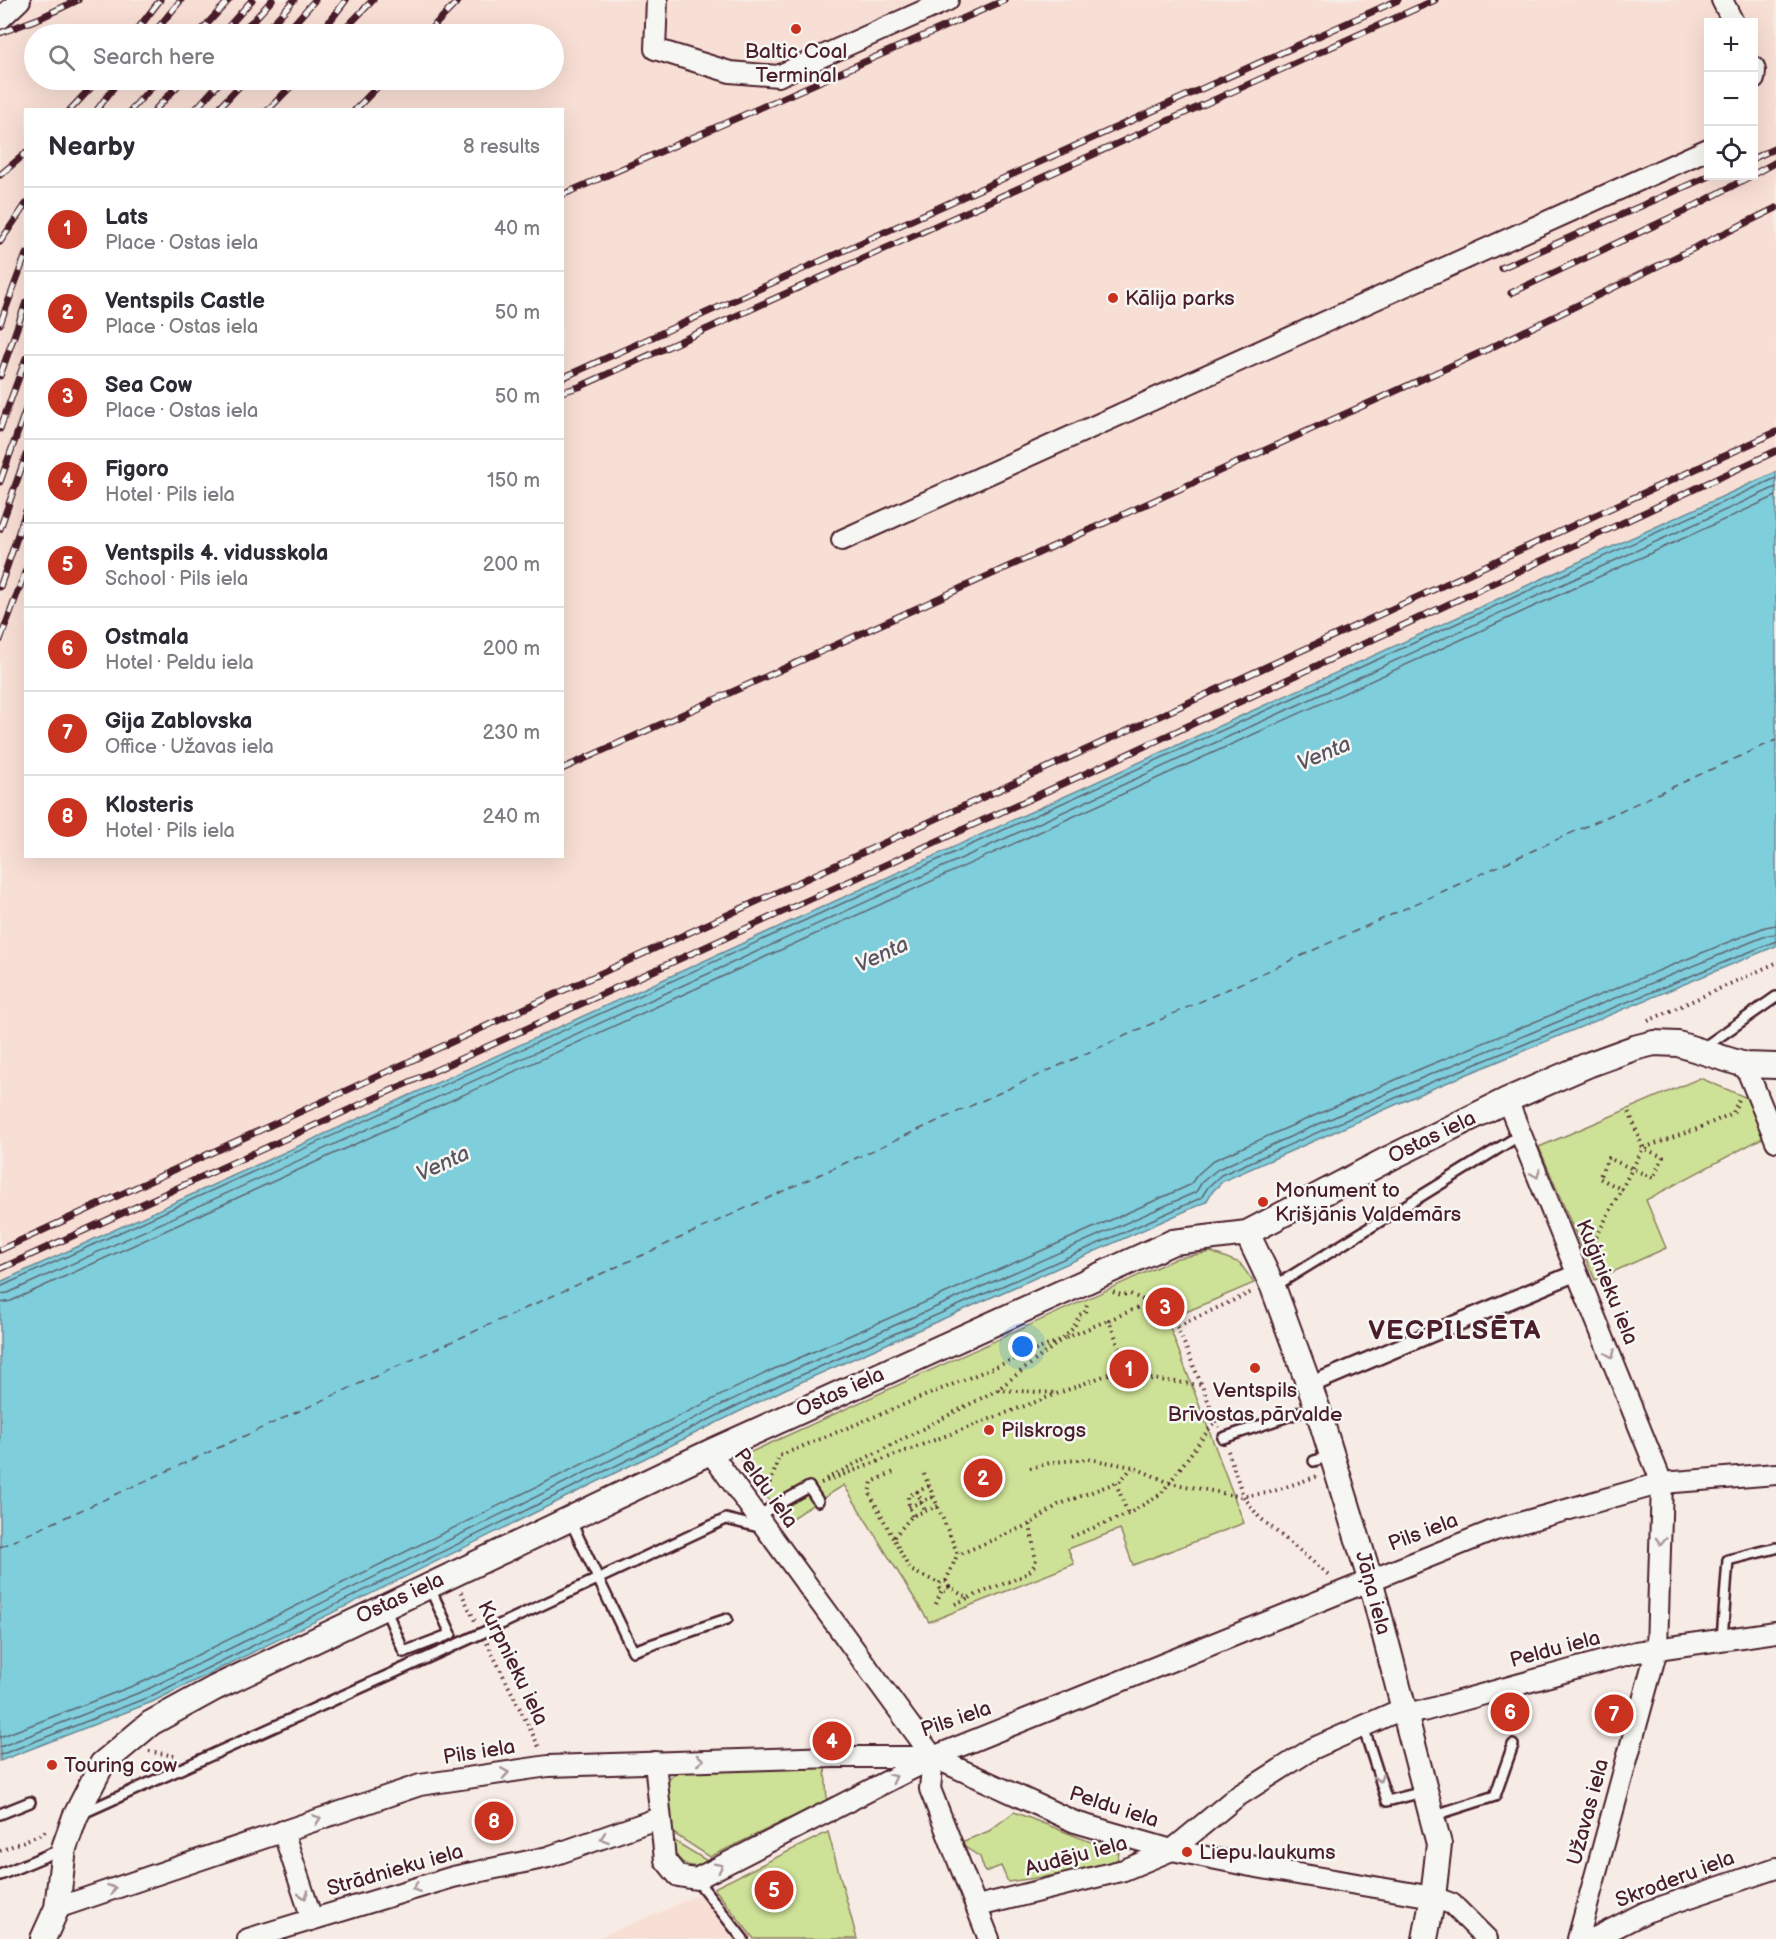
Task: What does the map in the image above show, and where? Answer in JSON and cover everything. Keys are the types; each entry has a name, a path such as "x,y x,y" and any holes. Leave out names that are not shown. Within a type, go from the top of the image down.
{"street":[{"path":"0,19 20,0"},
{"path":"657,0 656,49 730,72 778,76 948,0"},
{"path":"1722,0 1731,18"},
{"path":"842,540 1704,151"},
{"name":"Ostas iela","path":"43,1939 57,1908 64,1848 75,1817 102,1764 151,1723 215,1688 710,1452 1173,1242 1247,1233 1507,1100 1590,1064 1634,1047 1665,1042 1745,1065 1776,1066"},
{"path":"1745,1065 1776,1141"},
{"name":"Kuģinieku iela","path":"1507,1100 1662,1483"},
{"name":"Jāņa iela","path":"1247,1233 1273,1287 1314,1396 1327,1462 1370,1580 1432,1816 1439,1844 1425,1939"},
{"path":"1314,1396 1578,1272"},
{"name":"Peldu iela","path":"710,1452 933,1757 1075,1822 1172,1850 1235,1798 1312,1749 1393,1713 1423,1711 1636,1652 1776,1632"},
{"name":"Pils iela","path":"57,1908 420,1785 548,1766 834,1757 933,1757 1495,1530 1662,1483 1776,1474"},
{"name":"Užavas iela","path":"1578,1939 1657,1649 1662,1483"},
{"path":"655,1762 665,1860 678,1876 696,1879 933,1757"},
{"path":"933,1757 930,1790 978,1906 989,1939"},
{"name":"Strādnieku iela","path":"248,1939 453,1877 548,1857 659,1818"},
{"path":"283,1831 312,1919"},
{"path":"1172,1850 1433,1897 1452,1904 1487,1939"},
{"name":"Audēju iela","path":"978,1906 1124,1870 1172,1850"},
{"name":"Skroderu iela","path":"1593,1939 1646,1912 1776,1868"}],"lane":[{"path":"1699,1051 1776,997"},
{"path":"1273,1287 1520,1136"},
{"path":"1223,1438 1314,1396"},
{"path":"75,1817 482,1633 726,1519 761,1522 809,1487 818,1501"},
{"path":"569,1518 633,1651 727,1618"},
{"path":"1722,1639 1728,1560 1776,1548"},
{"path":"384,1606 404,1652 451,1634 429,1585"},
{"path":"1363,1726 1387,1801 1415,1794"},
{"path":"1432,1816 1495,1796 1513,1745"},
{"path":"0,1814 30,1802"},
{"path":"0,1875 64,1848"},
{"path":"696,1879 743,1939"}],"path":[{"path":"1578,1272 1643,1148 1697,1129 1733,1113 1740,1096"},
{"path":"1623,1190 1599,1178 1608,1158 1653,1178 1663,1157 1643,1148 1628,1109"},
{"path":"1104,1288 1121,1295 1130,1294 1149,1303"},
{"path":"809,1487 997,1390 1063,1339 1074,1327 1079,1315 1085,1312 1090,1294"},
{"path":"766,1497 779,1456 1149,1303 1166,1300 1216,1420 1243,1496 1259,1517 1338,1582"},
{"path":"1178,1326 1231,1302"},
{"path":"1109,1320 1120,1350 1150,1378"},
{"path":"1109,1374 1120,1350"},
{"path":"809,1487 1109,1374 1201,1385"},
{"path":"997,1390 1058,1393"},
{"path":"1071,1537 1128,1514 1161,1494 1216,1420"},
{"path":"1030,1468 1054,1462 1089,1460 1133,1467 1170,1483 1228,1496 1243,1496 1268,1493 1327,1462"},
{"path":"958,1553 964,1553 1030,1524 1058,1505 1081,1499 1116,1483 1133,1467"},
{"path":"896,1471 872,1482 869,1492 910,1570 939,1583 946,1581"},
{"path":"924,1474 958,1553 946,1581 948,1587 968,1598"},
{"path":"1116,1483 1128,1514"},
{"path":"912,1516 908,1496 929,1486"},
{"path":"917,1491 925,1511"},
{"path":"909,1507 934,1497"},
{"path":"893,1538 912,1516 938,1506"},
{"path":"955,1604 1023,1576 1032,1569 1036,1562 1036,1554 1030,1524"},
{"name":"Kurpnieku iela","path":"452,1574 548,1766"},
{"path":"939,1583 938,1587 942,1590"},
{"path":"936,1604 942,1590 948,1587"}],"shaded area":[{"path":"0,0 1776,0 1776,472 0,1282"},
{"path":"828,1832 857,1939 594,1939 663,1911"}],"green space":[{"path":"1700,1078 1752,1100 1768,1135 1646,1200 1666,1248 1595,1280 1539,1147"},
{"path":"1211,1252 1240,1263 1254,1283 1167,1320 1244,1523 1133,1565 1120,1529 1068,1549 1074,1564 929,1622 844,1485 784,1523 740,1457 1177,1258"},
{"path":"825,1768 827,1800 710,1857 670,1831 666,1789 668,1782 680,1771"},
{"path":"1014,1812 1119,1853 1115,1867 1008,1882 1001,1866 985,1872 980,1857 959,1843 989,1831"},
{"path":"828,1832 857,1939 754,1939 714,1888"},
{"path":"668,1837 709,1862 701,1865 687,1865 677,1857"}],"water":[{"name":"Venta","path":"1776,472 1776,946 1429,1090 1223,1181 1206,1202 783,1390 152,1702 0,1761 0,1282"}],"ferry route":[{"path":"0,1547 1776,740"}],"railway":[{"path":"0,33 78,0"},
{"path":"142,24 160,0"},
{"path":"161,24 181,0"},
{"path":"207,24 229,0"},
{"path":"231,24 252,0"},
{"path":"249,24 272,0"},
{"path":"272,24 294,0"},
{"path":"294,24 315,0"},
{"path":"328,24 346,0"},
{"path":"350,24 373,0"},
{"path":"436,24 459,0"},
{"path":"564,194 1005,0"},
{"path":"564,377 1398,0"},
{"path":"564,391 579,387 1435,0"},
{"path":"72,108 89,90"},
{"path":"98,108 112,90"},
{"path":"133,108 149,90"},
{"path":"157,108 174,90"},
{"path":"197,108 213,90"},
{"path":"219,108 236,90"},
{"path":"270,108 287,90"},
{"path":"357,108 374,90"},
{"path":"1758,156 1776,148"},
{"path":"0,175 24,155"},
{"path":"1758,172 1776,162"},
{"path":"1501,268 1704,178"},
{"path":"1511,293 1687,210 1743,180"},
{"path":"0,242 24,207"},
{"path":"564,768 1484,351 1776,208"},
{"path":"0,324 24,259"},
{"path":"0,376 24,308"},
{"path":"0,429 24,363"},
{"path":"0,482 24,415"},
{"path":"0,1250 1776,432"},
{"path":"0,1269 1113,761 1776,451"},
{"path":"0,529 24,461"},
{"path":"0,587 24,517"},
{"path":"0,640 24,575"}],"place":[{"name":"Baltic Coal Terminal","path":"796,29"},
{"name":"Kālija parks","path":"1113,298"},
{"name":"Monument to Krišjānis Valdemārs","path":"1263,1202"},
{"name":"Sea Cow","path":"1165,1307"},
{"name":"Ventspils Brīvostas pārvalde","path":"1255,1368"},
{"name":"Lats","path":"1129,1369"},
{"name":"Pilskrogs","path":"989,1430"},
{"name":"Ventspils Castle","path":"983,1478"},
{"name":"Ostmala","path":"1510,1712"},
{"name":"Gija Zablovska","path":"1614,1714"},
{"name":"Figoro","path":"832,1741"},
{"name":"Touring cow","path":"52,1765"},
{"name":"Klosteris","path":"494,1821"},
{"name":"Liepu laukums","path":"1187,1852"},
{"name":"Ventspils 4. vidusskola","path":"774,1890"}],"district":[{"name":"VECPILSĒTA","path":"1455,1331"}]}
